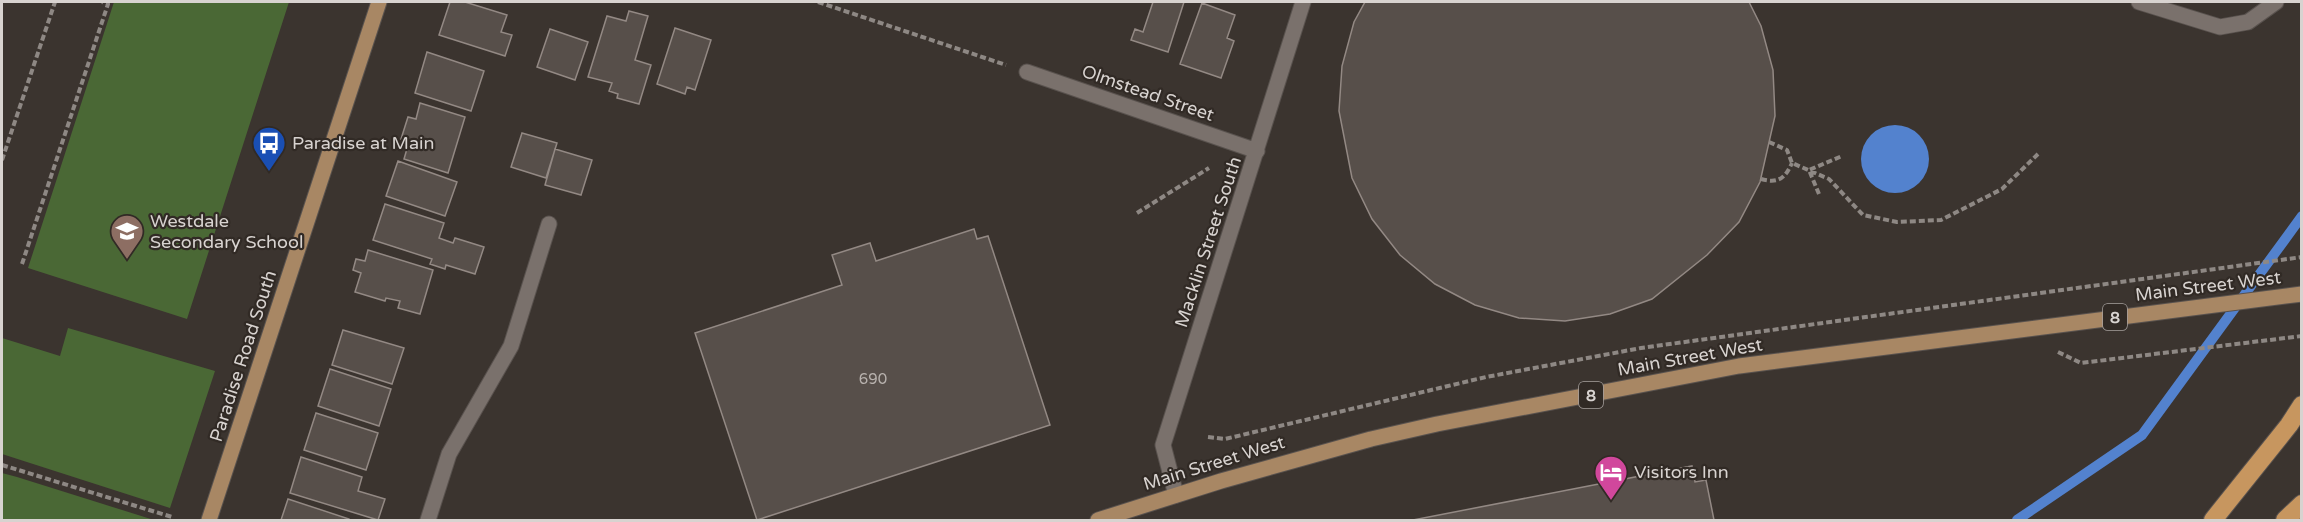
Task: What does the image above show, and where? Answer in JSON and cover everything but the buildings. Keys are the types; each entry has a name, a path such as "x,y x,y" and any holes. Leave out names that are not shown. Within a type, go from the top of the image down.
{"highway":[{"path":"2213,520 2289,425 2301,405"},
{"path":"2285,520 2301,504"}],"main road":[{"name":"Paradise Road South","path":"210,519 379,2"},
{"name":"Main Street West","path":"1098,520 1301,457 1437,424 1739,366 2301,294"}],"street":[{"name":"Macklin Street South","path":"1176,495 1163,446 1304,2"},
{"path":"2139,2 2220,27 2248,22 2276,2"},
{"name":"Olmstead Street","path":"1027,72 1257,151"},
{"path":"428,520 448,454 511,346 549,224"}],"path":[{"path":"2,160 55,2"},
{"path":"22,264 108,4 102,2"},
{"path":"818,2 1027,72"},
{"path":"1761,179 1777,180 1786,176 1792,163 1787,150 1769,142"},
{"path":"1792,163 1829,179 1863,214 1897,222 1941,220 2002,189 2038,154"},
{"path":"1809,170 1842,156"},
{"path":"1137,213 1209,168"},
{"path":"1809,170 1819,194"},
{"path":"2246,264 2301,257"},
{"path":"2014,330 2080,363 2301,336"},
{"path":"2,465 172,517"}],"green space":[{"path":"114,2 289,2 187,319 28,268"},
{"path":"68,328 215,371 170,508 2,454 2,338 60,356"},
{"path":"2,473 17,477 154,520 2,520"}],"water":[{"path":"1888,125 1902,125 1914,130 1924,140 1929,159 1924,178 1914,188 1902,193 1888,193 1876,188 1866,178 1861,166 1861,152 1866,140 1876,130"}],"waterway":[{"path":"2017,520 2142,435 2302,216"}],"place":[{"name":"Paradise at Main","path":"269,172"},
{"name":"Westdale Secondary School","path":"127,260"},
{"name":"Visitors Inn","path":"1611,501"}]}
